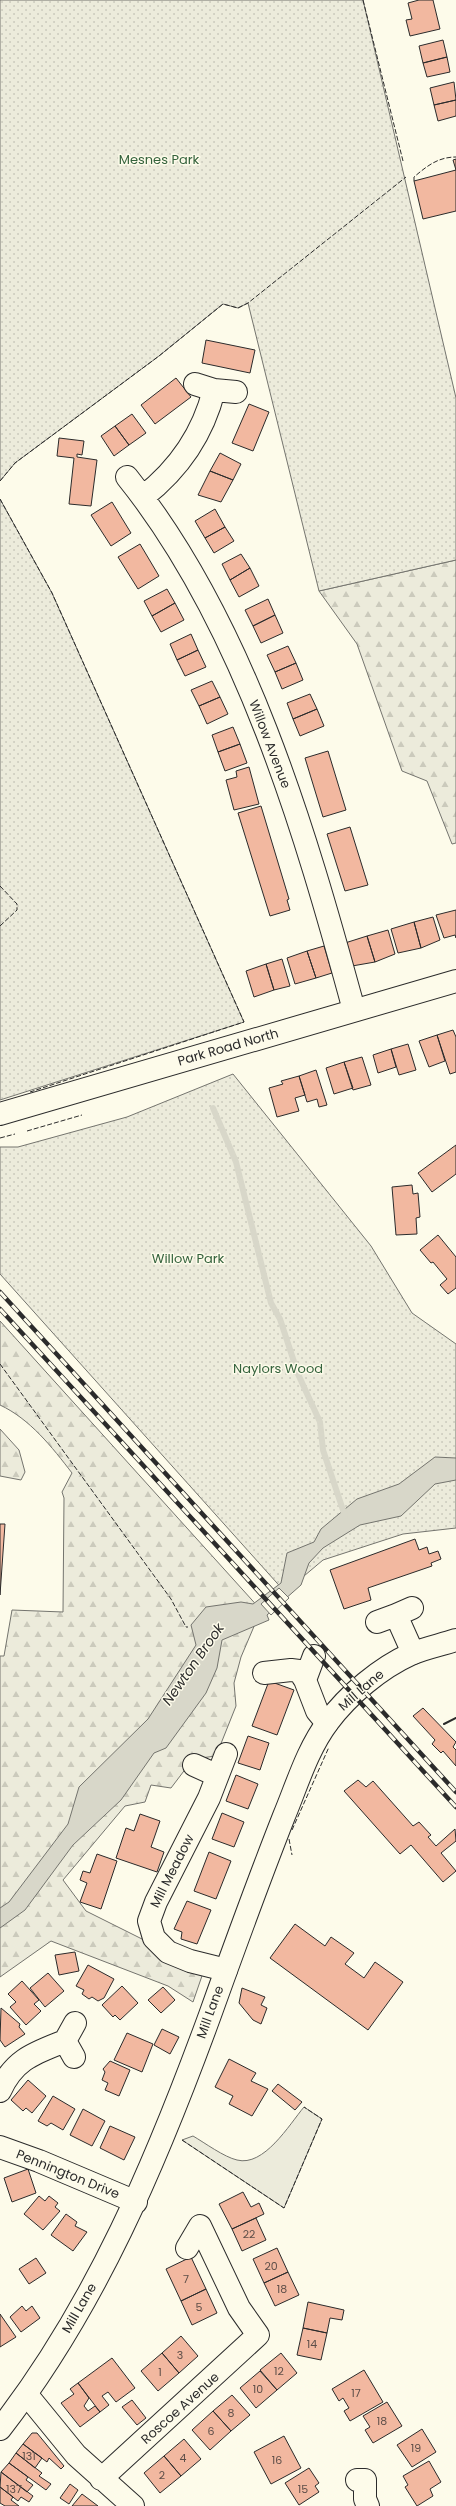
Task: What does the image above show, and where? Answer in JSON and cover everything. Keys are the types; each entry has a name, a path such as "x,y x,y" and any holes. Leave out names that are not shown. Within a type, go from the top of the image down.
{"street":[{"path":"143,497 180,463 209,410 205,387 236,392"},
{"name":"Willow Avenue","path":"127,477 171,536 202,591 247,685 290,796 324,902 354,1010"},
{"name":"Park Road North","path":"0,1114 180,1060 456,981"},
{"path":"395,1615 413,1653"},
{"name":"Mill Lane","path":"0,2429 27,2395 78,2312 136,2202 302,1772 327,1723 342,1705 382,1671 413,1653 456,1640"},
{"path":"304,1677 314,1656"},
{"path":"264,1673 291,1670 304,1677 317,1711 327,1723"},
{"name":"Mill Meadow","path":"226,1754 216,1775 209,1798 156,1902 149,1921 154,1938 168,1952 190,1961 226,1970"},
{"path":"194,1765 216,1775"},
{"path":"0,2091 4,2080 18,2063 32,2054 71,2040"},
{"name":"Pennington Drive","path":"0,2147 38,2161 136,2202"},
{"name":"Roscoe Avenue","path":"101,2479 264,2330 239,2308 202,2220 187,2248"},
{"path":"27,2395 76,2455 101,2479 133,2506"},
{"path":"365,2480 365,2499 368,2506"}],"green space":[{"name":"Mesnes Park","path":"0,0 363,0 456,398 456,560 319,591 248,303 238,308 223,304 159,356 15,463 0,481"},
{"path":"0,499 52,593 244,1022 0,1100"},
{"path":"456,560 456,843 452,844 427,781 402,771 357,644 319,591"},
{"name":"Willow Park","path":"233,1074 371,1246 412,1313 456,1344 456,1528 403,1534 323,1560 285,1592 0,1274 0,1147 18,1147 127,1117"},
{"path":"0,1321 261,1610 241,1657 234,1683 236,1706 216,1756 193,1759 171,1788 151,1785 145,1802 125,1806 63,1880 86,1911 204,1970 193,2002 168,1986 51,1941 0,1977 0,1656 4,1656 12,1610 63,1612 64,1498 62,1492 72,1473 40,1434 21,1418 0,1405"},
{"path":"0,1429 19,1450 25,1472 21,1480 0,1476"},
{"path":"304,2107 322,2119 284,2208 182,2140 193,2136 226,2156 237,2160 247,2160 257,2157 275,2143"}],"water":[{"name":"Newton Brook","path":"435,1457 456,1458 456,1480 435,1484 401,1516 360,1525 323,1548 309,1563 301,1585 267,1615 269,1620 222,1640 217,1668 206,1693 166,1748 154,1753 121,1800 73,1845 25,1910 0,1928 0,1908 9,1902 68,1824 79,1787 148,1719 196,1645 191,1625 206,1607 241,1602 253,1604 281,1583 287,1553 314,1542 321,1529 357,1499 399,1484"}],"pier":[{"path":"279,1588 289,1598 271,1615 261,1604"}],"building":[{"path":"419,0 433,0 440,29 410,36 406,20 412,19 408,3"},
{"path":"443,40 447,57 423,63 419,46"},
{"path":"447,57 450,72 427,77 423,63"},
{"path":"454,82 456,100 434,105 430,88"},
{"path":"456,100 456,116 438,121 434,105"},
{"path":"456,159 456,170 453,160"},
{"path":"456,170 456,211 423,219 414,181"},
{"path":"206,340 255,350 250,373 202,363"},
{"path":"176,378 191,397 155,424 141,405"},
{"path":"249,404 269,412 253,451 232,443"},
{"path":"132,414 146,433 129,445 115,426"},
{"path":"115,426 129,445 114,456 101,436"},
{"path":"59,438 84,441 82,455 77,454 77,457 97,460 91,506 69,504 74,458 57,456"},
{"path":"220,453 241,464 233,480 210,471"},
{"path":"210,471 233,480 221,502 198,495"},
{"path":"112,502 131,533 111,546 91,515"},
{"path":"215,509 225,527 205,538 195,521"},
{"path":"225,527 234,541 214,553 205,538"},
{"path":"140,544 159,576 138,589 118,557"},
{"path":"241,554 250,568 230,580 222,564"},
{"path":"250,568 259,586 239,597 230,580"},
{"path":"167,589 175,603 152,616 144,601"},
{"path":"268,599 275,615 253,626 245,610"},
{"path":"175,603 184,620 161,632 152,616"},
{"path":"275,615 283,633 261,643 253,626"},
{"path":"191,634 198,650 177,660 170,644"},
{"path":"288,646 296,663 275,672 267,655"},
{"path":"198,650 206,667 185,676 177,660"},
{"path":"296,663 303,680 282,689 275,672"},
{"path":"212,681 220,697 199,706 191,690"},
{"path":"310,694 317,709 293,719 287,703"},
{"path":"220,697 228,714 207,724 199,706"},
{"path":"317,709 324,726 300,736 293,719"},
{"path":"233,727 240,744 218,752 212,735"},
{"path":"240,744 247,763 225,771 218,752"},
{"path":"328,751 346,810 323,817 305,758"},
{"path":"249,767 259,804 234,810 226,780 237,777 236,771"},
{"path":"261,806 289,899 287,900 290,910 270,916 238,813"},
{"path":"350,827 368,885 345,891 327,834"},
{"path":"456,910 456,938 455,935 444,938 436,915"},
{"path":"433,917 440,940 421,948 414,922"},
{"path":"414,922 421,948 398,953 391,929"},
{"path":"388,930 395,954 375,962 367,936"},
{"path":"367,936 375,962 352,966 345,943"},
{"path":"324,946 332,973 316,978 307,951"},
{"path":"307,951 316,978 295,984 287,958"},
{"path":"282,959 290,986 274,990 266,964"},
{"path":"266,964 274,990 254,997 246,971"},
{"path":"453,1030 456,1037 456,1072 450,1074 437,1035"},
{"path":"437,1035 445,1061 429,1067 419,1041"},
{"path":"408,1044 416,1070 399,1075 391,1049"},
{"path":"391,1049 396,1067 378,1073 373,1055"},
{"path":"362,1057 371,1085 353,1090 344,1062"},
{"path":"344,1062 353,1088 334,1094 326,1068"},
{"path":"316,1070 327,1105 319,1107 317,1099 307,1102 299,1076"},
{"path":"299,1076 305,1095 295,1098 299,1111 277,1117 269,1088 283,1084 281,1081"},
{"path":"456,1145 456,1174 432,1192 418,1173"},
{"path":"412,1185 413,1194 418,1193 420,1217 416,1218 417,1234 396,1235 392,1187"},
{"path":"438,1235 456,1257 456,1288 448,1294 440,1285 447,1279 433,1262 431,1263 420,1250"},
{"path":"0,1524 5,1524 0,1595"},
{"path":"415,1539 419,1550 427,1547 429,1554 438,1551 441,1559 431,1563 432,1566 368,1588 371,1600 344,1609 330,1570"},
{"path":"269,1681 294,1690 277,1735 252,1726"},
{"path":"423,1708 456,1742 453,1747 456,1750 456,1766 443,1751 441,1753 432,1744 435,1740 413,1716"},
{"path":"248,1736 269,1743 260,1770 238,1763"},
{"path":"236,1775 258,1784 248,1809 226,1801"},
{"path":"358,1780 366,1787 373,1781 413,1826 419,1822 431,1835 428,1837 436,1846 455,1829 456,1841 441,1853 456,1871 443,1882 411,1845 400,1854 344,1791"},
{"path":"222,1813 244,1822 234,1847 212,1839"},
{"path":"140,1814 160,1821 151,1847 164,1852 157,1872 116,1858 126,1828 134,1831"},
{"path":"209,1852 231,1861 216,1899 194,1891"},
{"path":"97,1854 117,1861 101,1909 80,1902 87,1883 80,1880 83,1871 90,1873"},
{"path":"187,1901 211,1910 197,1944 181,1939 182,1932 174,1929"},
{"path":"295,1924 325,1946 331,1937 354,1953 345,1964 364,1978 375,1962 403,1982 368,2030 270,1958"},
{"path":"75,1952 79,1971 59,1975 55,1955"},
{"path":"88,1965 114,1979 104,1998 98,2001 92,1997 89,1999 82,1994 84,1990 76,1986"},
{"path":"48,1973 64,1991 45,2007 30,1988"},
{"path":"22,1981 39,2000 34,2004 41,2011 26,2025 10,2007 16,2002 8,1994"},
{"path":"122,1986 138,2003 120,2020 115,2015 113,2017 102,2005"},
{"path":"163,1987 175,2000 161,2013 148,2000"},
{"path":"242,1988 265,1997 261,2005 267,2008 261,2024 253,2020 239,2003"},
{"path":"1,2008 20,2024 19,2027 25,2034 5,2047 0,2040"},
{"path":"162,2029 179,2037 170,2054 154,2045"},
{"path":"127,2033 153,2044 142,2072 114,2060"},
{"path":"229,2059 256,2073 251,2081 268,2089 252,2116 229,2104 233,2096 215,2087"},
{"path":"110,2061 130,2070 119,2096 105,2090 108,2083 102,2080 105,2072 103,2069"},
{"path":"28,2080 46,2096 32,2113 26,2108 23,2111 11,2100"},
{"path":"278,2084 302,2102 295,2110 272,2091"},
{"path":"53,2096 75,2109 63,2130 51,2123 47,2126 38,2121"},
{"path":"83,2109 105,2121 92,2146 70,2135"},
{"path":"110,2126 135,2137 124,2160 100,2148"},
{"path":"28,2169 36,2193 12,2202 4,2178"},
{"path":"243,2192 251,2207 259,2203 264,2214 232,2229 219,2204"},
{"path":"39,2196 45,2201 49,2196 58,2203 55,2207 60,2211 43,2230 24,2214"},
{"path":"66,2214 77,2222 75,2226 87,2232 73,2251 51,2235"},
{"path":"256,2218 266,2240 242,2251 232,2229"},
{"path":"277,2248 288,2272 264,2283 253,2259"},
{"path":"191,2257 206,2289 181,2301 166,2269"},
{"path":"36,2258 46,2273 29,2284 19,2269"},
{"path":"288,2272 299,2295 275,2306 264,2283"},
{"path":"206,2289 217,2313 192,2325 181,2301"},
{"path":"308,2302 344,2310 342,2320 330,2318 327,2333 303,2328"},
{"path":"22,2306 26,2311 32,2306 40,2318 21,2332 10,2317"},
{"path":"0,2314 16,2337 0,2347"},
{"path":"303,2328 327,2333 321,2360 297,2355"},
{"path":"181,2336 198,2356 179,2373 162,2353"},
{"path":"162,2353 179,2373 158,2391 141,2371"},
{"path":"281,2353 297,2373 277,2390 260,2370"},
{"path":"112,2358 135,2388 116,2402 108,2392 102,2396 109,2405 100,2412 78,2383"},
{"path":"364,2370 383,2402 350,2421 344,2411 349,2408 343,2398 339,2401 332,2389"},
{"path":"260,2371 277,2390 256,2408 240,2388"},
{"path":"78,2383 89,2398 84,2406 88,2411 95,2406 100,2412 80,2427 61,2403 74,2394 70,2389"},
{"path":"232,2395 250,2415 231,2431 213,2411"},
{"path":"132,2400 146,2418 137,2425 122,2407"},
{"path":"387,2402 402,2426 373,2443 365,2430 370,2427 363,2416"},
{"path":"213,2411 231,2431 210,2450 192,2430"},
{"path":"422,2429 436,2452 412,2467 397,2445"},
{"path":"32,2433 37,2433 64,2466 61,2469 49,2458 47,2462 23,2444"},
{"path":"284,2436 301,2468 271,2484 254,2452"},
{"path":"184,2439 201,2459 181,2476 164,2456"},
{"path":"23,2444 42,2458 35,2468 16,2453"},
{"path":"16,2453 42,2473 39,2476 51,2484 46,2490 9,2463"},
{"path":"164,2456 181,2476 160,2493 144,2473"},
{"path":"429,2461 441,2482 430,2489 433,2496 417,2506 405,2487 408,2485 403,2476"},
{"path":"9,2463 28,2477 26,2480 33,2485 27,2492 1,2472"},
{"path":"309,2468 319,2483 315,2486 319,2492 299,2505 285,2483"},
{"path":"1,2472 33,2496 29,2502 21,2497 18,2501 0,2487"},
{"path":"70,2484 78,2490 69,2504 60,2498"},
{"path":"0,2487 13,2497 11,2500 19,2506 5,2506 0,2503"},
{"path":"82,2494 98,2506 72,2506"}],"waterway":[{"path":"213,1108 236,1162 271,1303 280,1319 298,1374 320,1422 323,1450 345,1516"}],"railway":[{"path":"0,1292 456,1792"},
{"path":"0,1309 456,1807"}],"fence":[{"path":"363,0 403,161"},
{"path":"414,181 414,177 438,160 456,157"},
{"path":"0,481 15,463 159,356 223,304 238,308 248,303 406,177"},
{"path":"0,499 52,593 244,1022 30,1092"},
{"path":"0,886 17,904 17,910 0,926"},
{"path":"27,1131 82,1115"},
{"path":"0,1138 15,1134"},
{"path":"0,1364 171,1599 186,1627 188,1627"},
{"path":"292,1830 329,1747"},
{"path":"289,1839 292,1855"},
{"path":"182,2140 284,2208 322,2119 304,2107"}],"wall":[{"path":"444,1724 456,1718"}],"park label":[{"name":"Naylors Wood","path":"278,1368"}]}
